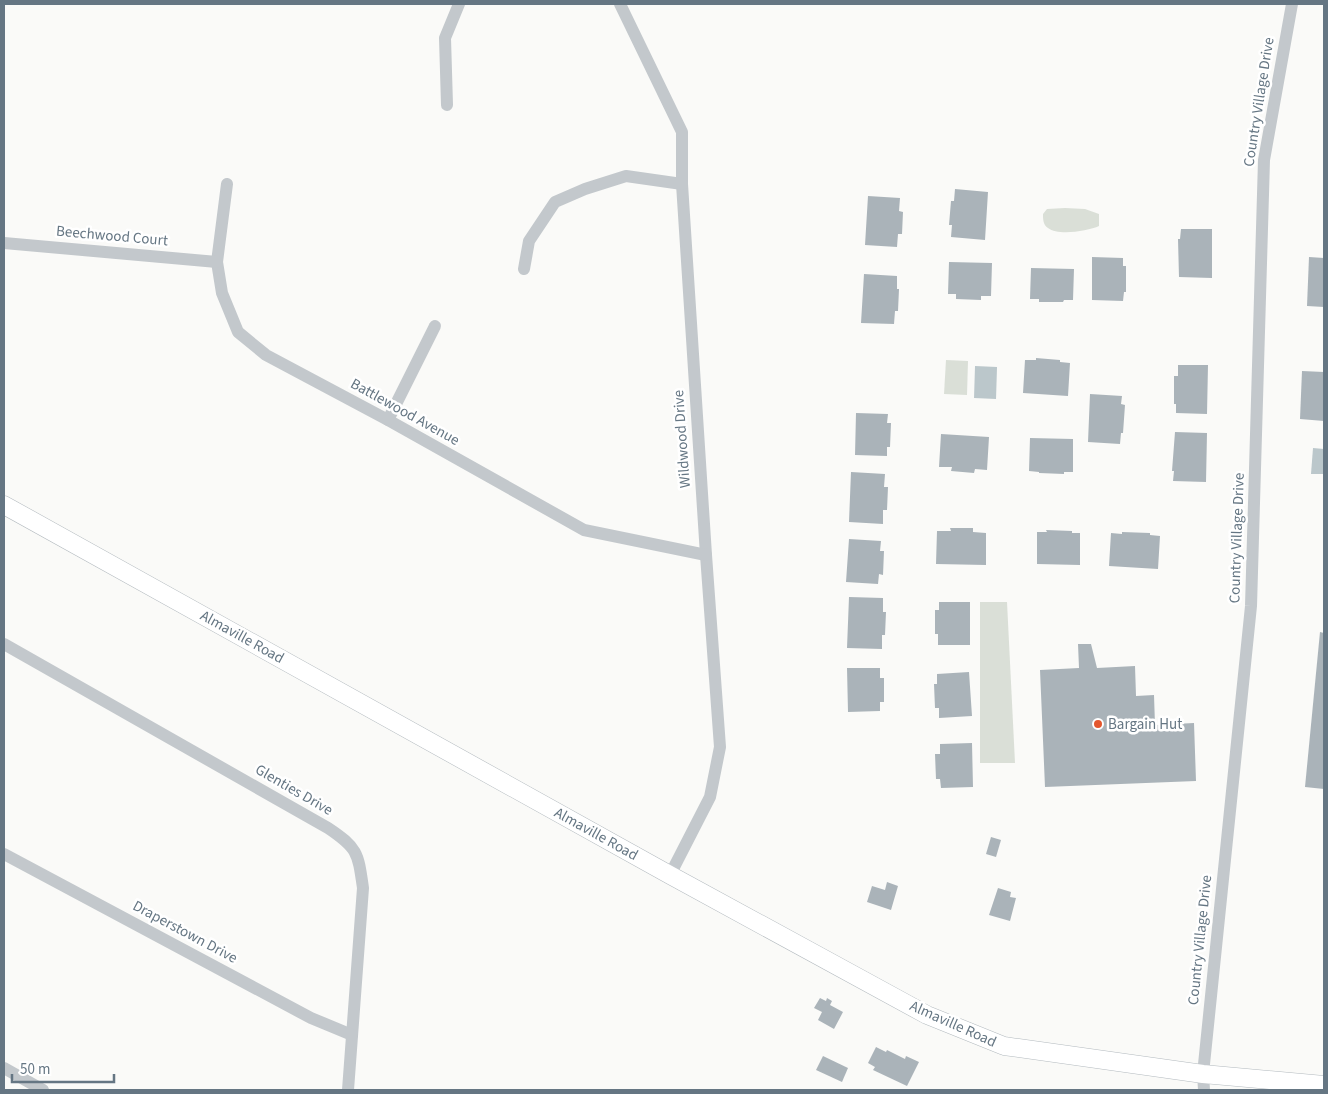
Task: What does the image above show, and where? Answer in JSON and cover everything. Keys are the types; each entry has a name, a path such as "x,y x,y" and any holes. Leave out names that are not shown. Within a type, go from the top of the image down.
{"street":[{"path":"447,105 445,38 460,4"},
{"name":"Wildwood Drive","path":"620,4 682,132 682,184 720,747 710,797 670,875"},
{"name":"Country Village Drive","path":"1203,1082 1251,606 1264,160 1292,4"},
{"path":"524,269 529,241 555,202 585,189 626,176 682,184"},
{"name":"Battlewood Avenue","path":"227,184 217,262 222,293 238,332 266,355 388,420 584,530 706,555"},
{"name":"Beechwood Court","path":"4,243 217,262"},
{"path":"388,420 436,326"},
{"name":"Almaville Road","path":"4,504 670,875 927,1015 1004,1046 1203,1082 1324,1085"},
{"name":"Glenties Drive","path":"4,644 311,818 346,840 358,856 363,888 348,1090"},
{"name":"Draperstown Drive","path":"4,854 311,1018 352,1035"},
{"path":"4,1068 43,1090"}],"shaded area":[{"path":"1047,209 1085,209 1099,214 1099,226 1088,230 1066,232 1059,232 1046,227 1043,214"},
{"path":"946,360 968,361 967,395 944,394"},
{"path":"975,366 997,367 996,399 974,398"},
{"path":"1313,448 1324,449 1324,474 1311,474"},
{"path":"980,602 1007,602 1015,763 980,763"}],"building":[{"path":"955,189 988,192 985,240 951,237 952,225 949,225 951,201 954,201"},
{"path":"868,196 900,198 899,211 903,212 902,234 898,234 897,247 865,245"},
{"path":"1181,229 1212,229 1212,278 1179,277 1178,239 1180,239"},
{"path":"1092,257 1123,258 1123,266 1126,266 1126,292 1124,292 1123,301 1092,300"},
{"path":"1309,257 1324,258 1324,307 1307,306"},
{"path":"949,262 992,263 991,296 981,296 981,300 956,299 956,294 948,294"},
{"path":"1031,268 1074,269 1073,300 1039,302 1039,299 1030,299"},
{"path":"864,274 897,276 897,289 899,289 898,311 895,311 894,324 861,323"},
{"path":"1036,358 1060,360 1060,362 1070,363 1068,396 1023,393 1025,360 1036,360"},
{"path":"1178,365 1208,365 1207,414 1176,413 1176,404 1174,404 1174,376 1178,376"},
{"path":"1302,371 1324,372 1324,421 1300,419"},
{"path":"1090,394 1122,396 1121,404 1125,405 1123,433 1121,433 1120,444 1088,442"},
{"path":"856,413 888,414 887,423 891,423 890,447 887,447 887,456 855,455"},
{"path":"1175,432 1207,433 1206,482 1173,481"},
{"path":"941,434 989,437 987,470 975,469 974,473 951,471 952,467 939,467"},
{"path":"1030,438 1073,439 1073,472 1064,472 1064,474 1029,471"},
{"path":"851,472 885,474 884,487 888,487 887,510 883,510 883,524 849,522"},
{"path":"950,528 973,528 973,532 986,533 986,565 936,564 937,531 951,531"},
{"path":"1046,530 1080,533 1080,565 1037,564 1037,532 1047,532"},
{"path":"1122,532 1150,533 1150,535 1160,536 1158,569 1109,566 1111,533 1122,534"},
{"path":"849,539 881,541 880,551 884,551 883,575 879,574 878,584 846,582"},
{"path":"849,597 883,598 883,612 886,612 885,635 882,635 882,649 847,648"},
{"path":"939,602 970,602 970,645 938,645 938,634 935,634 935,610 939,610"},
{"path":"1320,632 1324,633 1324,789 1305,787"},
{"path":"1078,644 1091,644 1097,668 1135,666 1136,696 1154,695 1155,725 1194,723 1196,781 1045,787 1040,670 1079,668"},
{"path":"847,668 880,668 880,678 884,678 884,702 880,702 880,711 848,712"},
{"path":"969,672 972,716 939,718 939,708 935,708 934,684 937,684 937,674"},
{"path":"972,743 973,787 941,788 940,779 936,779 935,754 940,754 940,744"},
{"path":"991,837 1001,840 996,857 986,854"},
{"path":"887,882 898,886 891,910 867,902 872,886 885,890"},
{"path":"998,888 1011,892 1010,897 1016,898 1010,921 989,915"},
{"path":"820,998 826,1001 827,998 832,1001 830,1005 843,1012 834,1029 818,1020 822,1012 814,1008"},
{"path":"876,1047 905,1059 906,1056 919,1062 907,1086 873,1070 875,1067 868,1063"},
{"path":"823,1056 848,1068 842,1082 816,1070"}],"place":[{"name":"Bargain Hut","path":"1098,724"}]}
